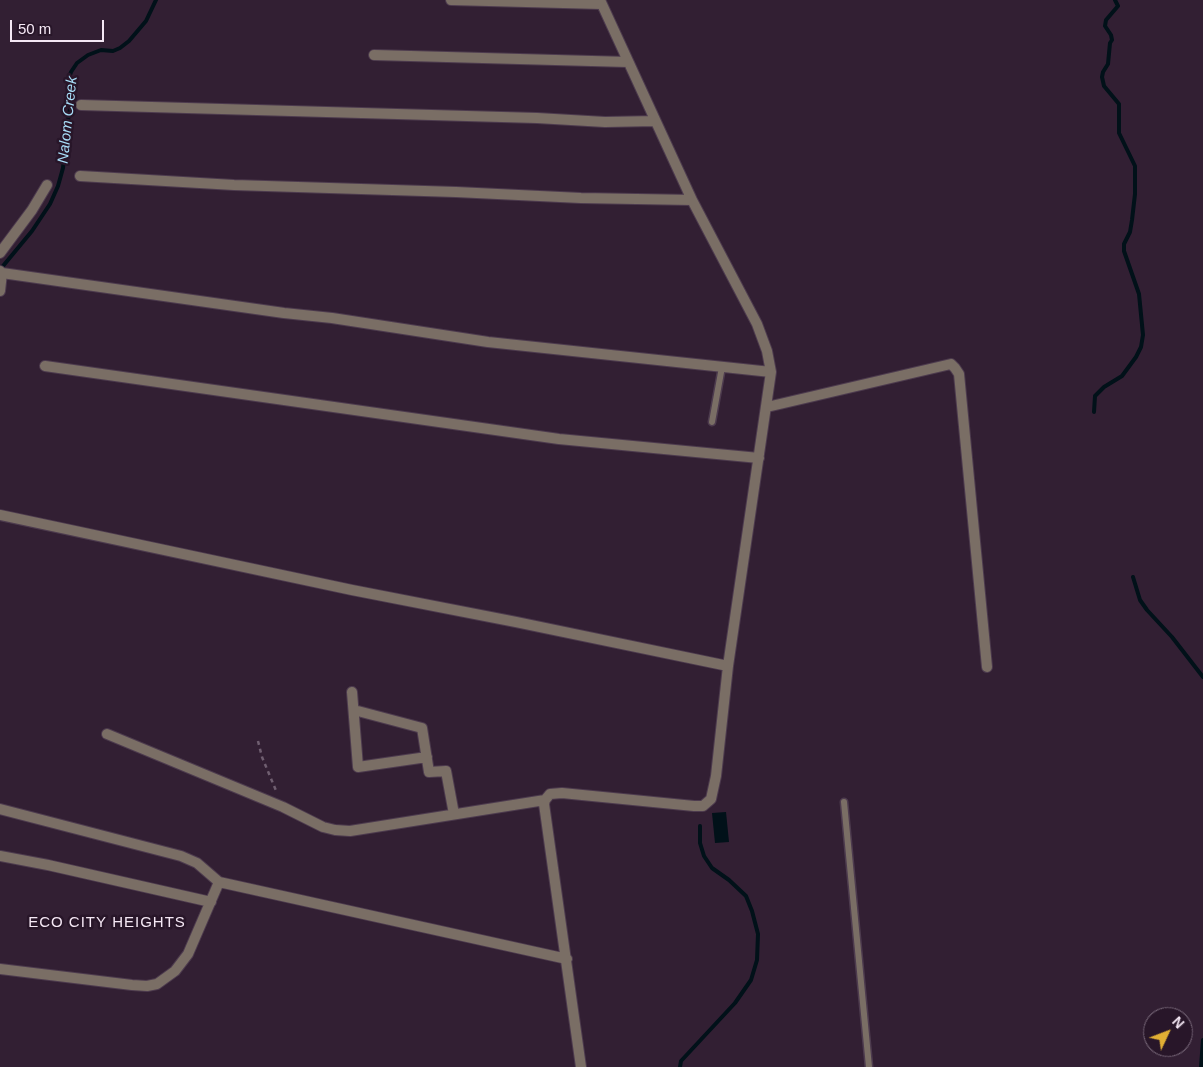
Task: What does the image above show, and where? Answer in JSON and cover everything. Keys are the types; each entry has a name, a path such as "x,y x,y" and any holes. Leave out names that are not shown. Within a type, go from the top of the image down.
{"street":[{"path":"451,0 601,2 692,200 757,324 767,351 771,372 728,666 716,776 713,794 708,804 694,806 562,793 550,794 545,800 544,804 581,1067"},
{"path":"374,55 628,62"},
{"path":"81,105 537,118 605,122 655,120"},
{"path":"80,176 234,185 581,198 692,200"},
{"path":"0,253 28,215 47,184"},
{"path":"0,291 1,272 284,313 341,319 488,342 771,372"},
{"path":"767,408 951,364 956,368 959,374 987,667"},
{"path":"45,366 559,439 759,458"},
{"path":"0,515 352,590 728,666"},
{"path":"352,692 358,767 427,757"},
{"path":"354,710 422,728 429,772 446,771 454,814"},
{"path":"107,734 283,808 323,828 341,831 545,800"},
{"path":"0,809 181,856 197,863 219,882 567,960"},
{"path":"0,856 210,902"},
{"path":"0,969 132,985 147,986 157,984 175,971 188,954 219,882"}],"lane":[{"path":"712,422 722,367"},
{"path":"844,802 870,1067"}],"path":[{"path":"258,741 262,757 283,808"}],"shaded area":[{"path":"726,812 729,842 715,843 712,813"}],"waterway":[{"name":"Nalom Creek","path":"3,266 32,231 50,204 58,186 63,168 70,108 68,81 71,72 77,63 88,55 101,50 113,51 129,41 146,21 156,0"},
{"path":"1094,412 1095,396 1104,387 1122,376 1136,357 1141,347 1143,335 1139,294 1124,251 1124,244 1130,232 1132,220 1135,194 1135,166 1119,133 1119,104 1104,86 1102,77 1108,64 1112,40 1105,26 1106,20 1118,6 1115,0"},
{"path":"1133,577 1140,600 1203,677"},
{"path":"680,1067 681,1061 735,1003 751,980 757,960 758,934 746,896 729,880 712,868 704,856 700,843 700,826"},
{"path":"1201,1067 1203,1040"}],"district":[{"name":"ECO CITY HEIGHTS","path":"107,923"}]}
